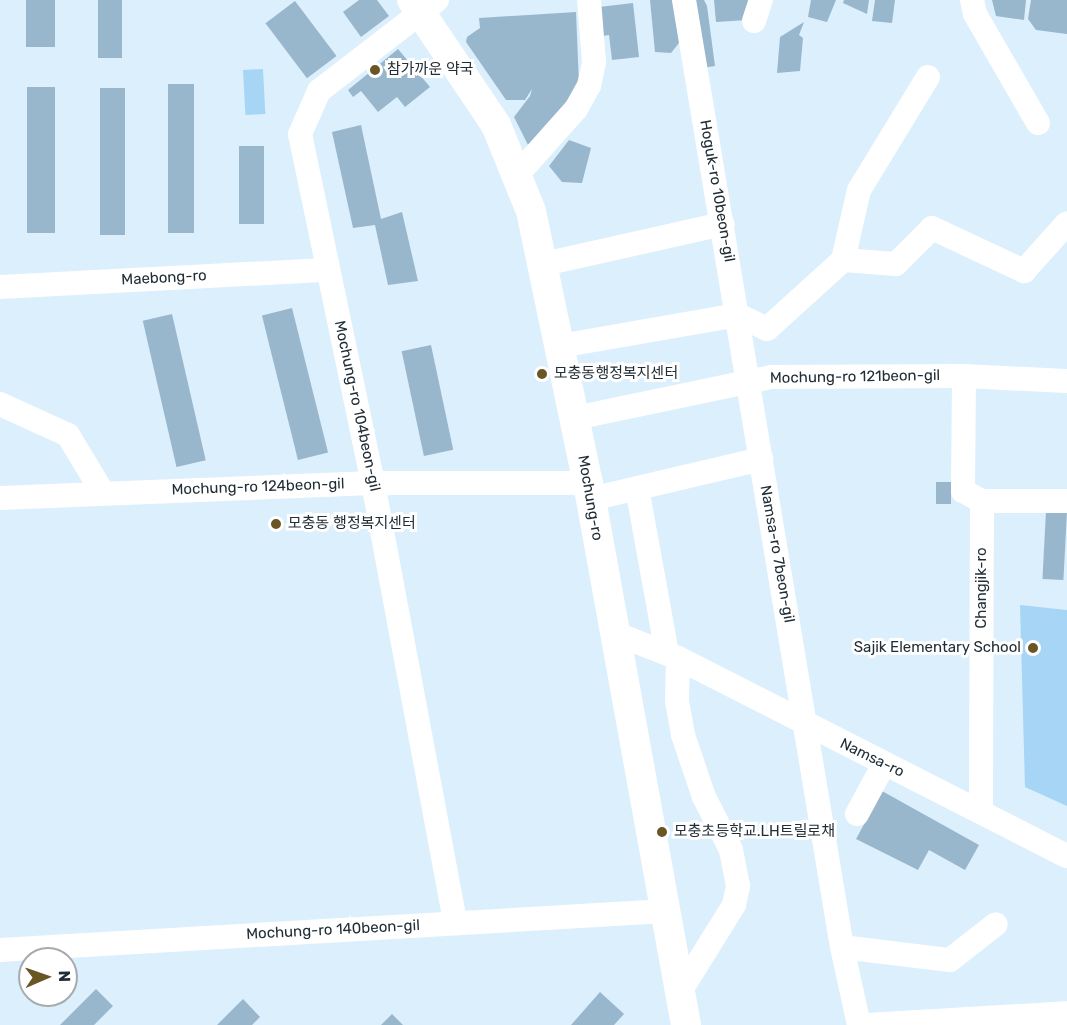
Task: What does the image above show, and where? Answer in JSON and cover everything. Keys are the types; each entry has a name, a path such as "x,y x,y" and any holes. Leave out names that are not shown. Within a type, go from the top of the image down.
{"main road":[{"name":"Mochung-ro","path":"423,4 496,125 518,174 544,264 589,491 686,1025"}],"street":[{"path":"518,174 576,109 589,86 594,62 589,0"},
{"name":"Hoguk-ro 10beon-gil","path":"684,0 738,315 747,383"},
{"path":"972,0 975,14 1038,123"},
{"name":"Mochung-ro 104beon-gil","path":"423,4 319,91 307,112 300,134 373,483 455,923"},
{"path":"560,345 738,315 767,329 843,260 859,190 928,77"},
{"path":"843,260 896,264 932,228 1024,271 1067,223"},
{"path":"544,264 723,224"},
{"name":"Maebong-ro","path":"0,287 327,270"},
{"path":"964,376 963,491 982,501 1067,501"},
{"name":"Mochung-ro 121beon-gil","path":"575,418 771,377 964,376 1067,381"},
{"name":"Namsa-ro 7beon-gil","path":"747,383 842,947 859,1025"},
{"path":"0,404 68,435 103,493"},
{"name":"Mochung-ro 124beon-gil","path":"0,498 373,483 589,491 637,488 760,459"},
{"path":"637,488 673,655 683,735 701,788 731,849 738,886 734,905 681,990"},
{"name":"Changjik-ro","path":"981,811 982,501"},
{"name":"Namsa-ro","path":"614,633 673,655 806,725 1067,856"},
{"path":"858,814 884,764"},
{"name":"Mochung-ro 140beon-gil","path":"0,950 666,911"},
{"path":"842,947 950,960 996,924"},
{"path":"867,1025 1067,1013"}],"shaded area":[{"path":"263,69 265,114 245,115 243,70"},
{"path":"1020,605 1067,610 1067,806 1025,787"}],"building":[{"path":"26,0 55,0 55,47 26,47"},
{"path":"98,0 122,0 122,58 98,58"},
{"path":"359,0 377,0 389,16 361,37 343,12"},
{"path":"650,0 679,0 683,38 671,53 655,52"},
{"path":"692,0 704,0 707,6 715,66 702,68"},
{"path":"714,0 752,0 748,20 716,22"},
{"path":"811,0 836,0 827,22 808,17"},
{"path":"844,0 869,0 867,14 843,3"},
{"path":"875,0 895,0 892,23 872,21"},
{"path":"992,0 1026,0 1024,20 996,16"},
{"path":"1031,0 1067,0 1067,34 1036,30 1028,19"},
{"path":"295,1 337,56 307,78 265,23"},
{"path":"633,3 639,57 612,60 609,35 603,36 599,7"},
{"path":"576,12 579,84 591,84 528,145 514,117 530,96 532,89 525,100 506,100 466,42 467,37 480,28 479,18"},
{"path":"804,22 799,35 803,38 800,71 777,73 780,37"},
{"path":"398,49 430,87 405,107 397,97 378,112 361,91 353,97 348,90"},
{"path":"168,84 194,84 194,233 168,233"},
{"path":"27,87 55,87 55,233 27,233"},
{"path":"100,88 125,88 125,235 100,235"},
{"path":"361,125 381,219 402,212 418,281 388,285 375,225 353,228 332,132"},
{"path":"569,140 591,148 582,183 562,182 549,166"},
{"path":"239,146 264,146 264,224 239,224"},
{"path":"292,308 328,453 298,460 262,315"},
{"path":"172,314 206,460 177,467 143,321"},
{"path":"431,345 453,450 424,456 402,351"},
{"path":"936,482 951,482 951,504 936,504"},
{"path":"1046,511 1067,512 1063,580 1042,579"},
{"path":"882,791 979,845 965,870 929,850 918,870 856,839"},
{"path":"96,989 113,1006 94,1025 60,1025"},
{"path":"600,992 624,1014 614,1025 571,1025"},
{"path":"243,999 260,1017 252,1025 217,1025"},
{"path":"392,1014 403,1025 381,1025"}],"place":[{"name":"참가까운 약국","path":"375,70"},
{"name":"모충동행정복지센터","path":"542,374"},
{"name":"모충동 행정복지센터","path":"276,524"},
{"name":"Sajik Elementary School","path":"1033,648"},
{"name":"모충초등학교.LH트릴로채","path":"662,832"}]}
